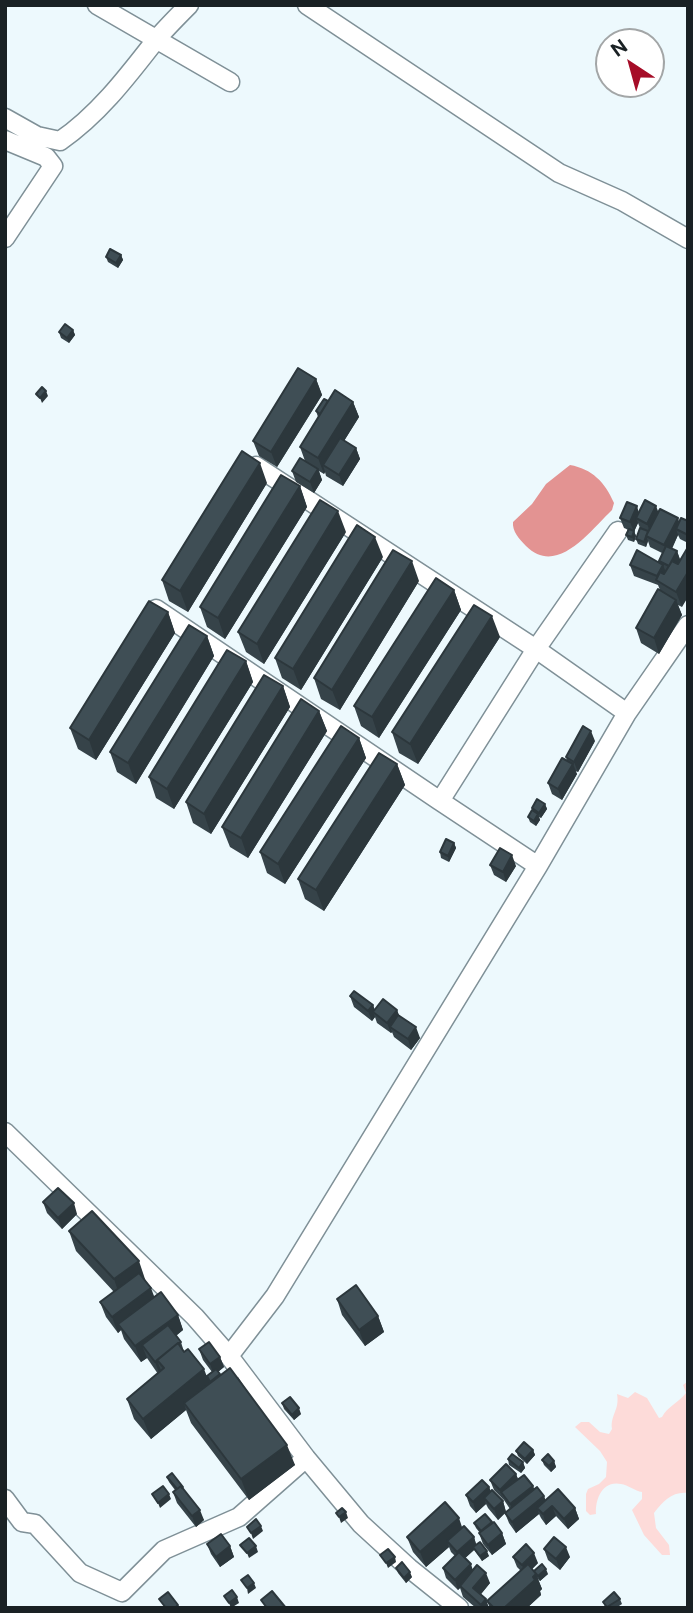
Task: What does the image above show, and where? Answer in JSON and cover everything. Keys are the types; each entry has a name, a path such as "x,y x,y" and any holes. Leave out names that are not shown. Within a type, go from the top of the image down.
{"street":[{"path":"97,5 230,82"},
{"path":"5,118 37,136 60,141 73,132 129,76 156,40 188,5"},
{"path":"306,5 559,173 622,201 688,239"},
{"path":"5,140 46,157 53,166 5,238"},
{"path":"256,466 536,649 627,713"},
{"path":"440,801 536,649 618,531"},
{"path":"156,609 538,866"},
{"path":"229,1356 275,1296 538,866 627,713 688,625"},
{"path":"5,1132 195,1317 229,1356 360,1524 459,1608"},
{"path":"5,1499 22,1522 35,1524 80,1573 123,1600 164,1550 239,1517 306,1458"}],"shaded area":[{"path":"570,465 591,473 602,483 614,503 612,510 572,548 561,554 538,554 519,538 513,522 532,504 546,484"},
{"path":"687,1382 688,1493 669,1498 654,1513 656,1528 669,1545 670,1555 662,1555 644,1535 632,1510 642,1499 642,1492 621,1484 609,1485 598,1497 596,1514 590,1515 586,1511 588,1489 606,1477 607,1462 600,1451 575,1427 581,1422 589,1422 600,1432 609,1434 617,1394 628,1398 635,1392 647,1398 659,1418 662,1417 686,1393 683,1385"}],"building":[{"path":"110,249 121,255 116,263 106,257"},
{"path":"65,324 73,330 67,338 59,332"},
{"path":"298,368 316,379 271,452 253,441"},
{"path":"42,387 46,391 40,398 36,394"},
{"path":"335,390 353,402 318,458 300,447"},
{"path":"324,399 328,401 320,414 316,411"},
{"path":"340,438 356,448 339,475 323,465"},
{"path":"242,451 260,463 180,591 162,580"},
{"path":"300,458 318,469 310,482 292,471"},
{"path":"281,475 300,486 218,618 200,607"},
{"path":"320,500 338,511 257,644 238,632"},
{"path":"645,500 656,506 647,524 636,518"},
{"path":"627,502 637,506 630,522 620,518"},
{"path":"660,509 678,518 664,545 646,536"},
{"path":"681,518 688,521 688,535 676,529"},
{"path":"357,525 375,537 293,669 275,658"},
{"path":"640,528 648,531 644,542 636,539"},
{"path":"629,529 634,531 632,537 626,535"},
{"path":"666,546 677,551 669,566 659,561"},
{"path":"688,547 688,572 676,592 656,580 660,572 664,574 672,561 678,564"},
{"path":"393,550 412,561 332,690 314,678"},
{"path":"637,550 663,565 657,576 630,565"},
{"path":"436,578 454,590 372,717 354,706"},
{"path":"658,589 676,600 654,638 636,628"},
{"path":"149,601 168,612 89,740 70,728"},
{"path":"474,605 492,616 410,744 392,732"},
{"path":"189,625 207,636 128,763 110,752"},
{"path":"227,650 246,661 167,789 149,777"},
{"path":"264,675 283,686 204,814 186,802"},
{"path":"301,699 319,711 241,838 222,827"},
{"path":"341,726 359,738 278,864 260,852"},
{"path":"583,726 591,731 574,762 566,757"},
{"path":"379,753 397,764 316,890 298,879"},
{"path":"562,758 573,764 558,789 548,783"},
{"path":"537,799 545,804 539,813 532,808"},
{"path":"532,810 538,814 534,821 528,817"},
{"path":"446,839 454,843 448,856 440,852"},
{"path":"500,848 512,855 503,872 490,865"},
{"path":"354,991 373,1005 368,1011 350,996"},
{"path":"383,999 397,1010 387,1023 373,1012"},
{"path":"398,1015 416,1027 408,1039 390,1027"},
{"path":"58,1188 74,1203 58,1218 43,1202"},
{"path":"92,1211 139,1261 114,1279 69,1231"},
{"path":"139,1273 151,1288 112,1317 100,1302"},
{"path":"356,1285 378,1316 359,1330 337,1299"},
{"path":"161,1292 178,1315 135,1346 118,1324"},
{"path":"168,1325 181,1342 155,1362 142,1345"},
{"path":"209,1342 220,1357 210,1364 199,1349"},
{"path":"178,1343 184,1352 188,1349 204,1369 143,1419 127,1399 164,1368 157,1360"},
{"path":"230,1368 287,1445 241,1479 184,1403"},
{"path":"216,1369 220,1374 210,1382 207,1376"},
{"path":"290,1397 299,1408 292,1415 282,1403"},
{"path":"524,1442 533,1450 525,1459 516,1451"},
{"path":"512,1454 523,1462 519,1468 508,1459"},
{"path":"548,1454 554,1461 549,1466 542,1460"},
{"path":"506,1464 516,1474 500,1490 490,1480"},
{"path":"172,1473 183,1487 182,1488 181,1486 177,1489 167,1477"},
{"path":"524,1475 533,1486 510,1504 501,1492"},
{"path":"482,1480 489,1487 473,1502 466,1495"},
{"path":"163,1486 169,1494 158,1503 152,1494"},
{"path":"181,1486 200,1510 192,1516 173,1492"},
{"path":"537,1487 544,1496 512,1522 505,1513"},
{"path":"558,1489 575,1508 564,1519 552,1506 543,1514 537,1508"},
{"path":"492,1490 503,1501 494,1509 484,1498"},
{"path":"445,1502 459,1518 420,1552 407,1537"},
{"path":"342,1508 346,1512 339,1517 336,1513"},
{"path":"485,1514 492,1522 481,1531 474,1523"},
{"path":"256,1519 261,1526 251,1533 247,1527"},
{"path":"494,1522 502,1533 488,1545 479,1533"},
{"path":"464,1526 474,1537 457,1552 447,1541"},
{"path":"221,1534 230,1546 216,1557 207,1544"},
{"path":"554,1537 566,1547 556,1559 544,1549"},
{"path":"249,1538 256,1546 247,1553 240,1545"},
{"path":"480,1542 487,1551 480,1556 473,1547"},
{"path":"526,1544 534,1553 522,1565 513,1557"},
{"path":"388,1549 395,1557 386,1563 380,1555"},
{"path":"459,1552 471,1564 455,1580 443,1568"},
{"path":"402,1562 410,1572 404,1578 396,1568"},
{"path":"528,1564 536,1574 533,1577 535,1580 504,1608 494,1608 487,1601"},
{"path":"542,1564 546,1569 538,1576 534,1571"},
{"path":"477,1565 486,1573 473,1588 486,1599 481,1605 460,1586"},
{"path":"248,1575 254,1583 247,1588 241,1580"},
{"path":"232,1590 237,1597 229,1603 224,1596"},
{"path":"272,1591 286,1608 267,1608 261,1600"},
{"path":"168,1592 178,1605 175,1608 166,1608 159,1599"},
{"path":"614,1592 620,1599 607,1607 603,1602"}]}
